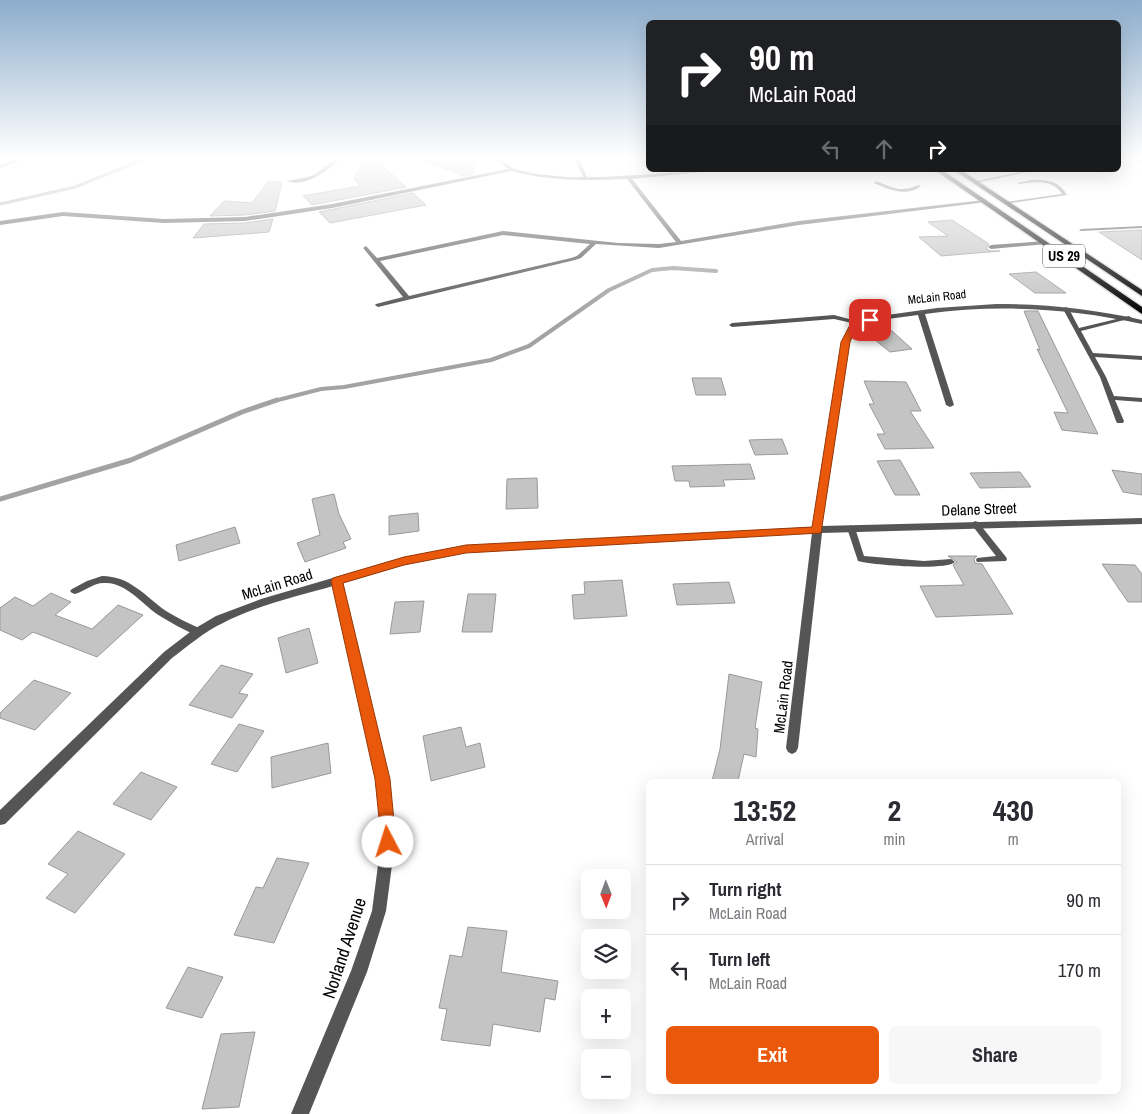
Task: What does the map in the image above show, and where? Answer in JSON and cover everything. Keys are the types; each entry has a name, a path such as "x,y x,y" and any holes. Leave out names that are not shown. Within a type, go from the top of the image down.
{"main road":[{"name":"US 29","path":"997,211 1142,311"},
{"name":"US 29","path":"1018,211 1142,294"}],"street":[{"path":"0,223 63,214 164,221 245,219 299,211"},
{"path":"655,211 680,242"},
{"path":"376,260 504,233 649,246 799,223 905,211"},
{"path":"378,305 573,259 579,257 596,242"},
{"path":"366,248 407,298"},
{"name":"McLain Road","path":"792,748 817,530 846,342 853,327 861,323 921,312 985,306 1040,306 1129,318 1142,322"},
{"path":"921,312 950,405"},
{"name":"Delane Street","path":"817,530 975,524 1142,521"},
{"name":"McLain Road","path":"0,819 142,679 198,632 227,616 265,602 404,561 466,549 817,530"},
{"name":"Norland Avenue","path":"300,1114 359,972 379,911 388,842 383,779 337,581"}],"lane":[{"path":"1081,230 1142,227"},
{"path":"991,247 1045,243"},
{"path":"1066,310 1079,330 1113,398 1120,421"},
{"path":"732,325 834,317 861,323"},
{"path":"1079,330 1129,318"},
{"path":"1090,355 1142,358"},
{"path":"1113,398 1142,400"},
{"path":"975,524 1003,559 980,560"},
{"path":"851,528 861,559 924,564 951,562"},
{"path":"75,591 89,582 106,578 126,583 161,612 198,632"}],"building":[{"path":"215,211 275,211 245,215 210,216"},
{"path":"324,211 394,211 330,223 319,212"},
{"path":"273,219 269,232 193,238 204,224 245,223"},
{"path":"952,220 989,244 986,248 990,251 1000,251 941,256 919,237 948,236 928,222"},
{"path":"1142,230 1142,260 1099,232"},
{"path":"1036,272 1066,293 1035,293 1009,274"},
{"path":"1024,311 1038,311 1098,434 1062,430 1054,412 1068,413 1037,349 1040,350"},
{"path":"892,331 912,349 890,352 869,335"},
{"path":"692,378 721,378 726,395 696,395"},
{"path":"864,381 906,382 921,411 910,411 934,448 885,449 877,434 885,434 869,404 874,404"},
{"path":"782,439 788,454 755,455 749,440"},
{"path":"900,460 920,495 895,495 877,461"},
{"path":"750,464 755,479 723,480 725,486 690,487 689,481 675,481 672,466"},
{"path":"1112,470 1142,474 1142,495 1123,492"},
{"path":"1020,472 1031,487 980,488 970,473"},
{"path":"537,478 538,508 506,509 507,479"},
{"path":"334,494 339,514 351,539 343,542 346,548 305,562 297,543 320,535 312,499"},
{"path":"418,513 419,531 389,535 389,516"},
{"path":"235,527 240,543 179,561 176,545"},
{"path":"948,556 977,556 974,559 975,563 982,564 1013,614 936,617 920,586 964,585 953,565 957,562"},
{"path":"1102,564 1135,565 1142,574 1142,602 1128,602"},
{"path":"622,580 627,616 574,619 572,595 585,594 584,582"},
{"path":"729,582 735,603 677,605 673,584"},
{"path":"51,593 71,602 55,615 92,629 118,605 143,615 97,657 33,632 22,640 0,630 0,608 15,597 33,606"},
{"path":"468,594 496,594 492,632 462,632"},
{"path":"424,601 420,632 390,634 395,602"},
{"path":"309,628 318,663 286,673 278,638"},
{"path":"221,665 253,674 239,693 248,695 232,718 189,705"},
{"path":"729,674 762,682 755,728 758,729 756,757 744,754 738,779 712,779 720,749"},
{"path":"34,680 71,693 35,730 0,718 0,713"},
{"path":"239,724 264,731 237,772 211,764"},
{"path":"461,727 466,747 480,743 485,767 431,781 423,736"},
{"path":"328,743 331,773 272,788 271,757"},
{"path":"141,772 177,787 151,820 113,804"},
{"path":"78,831 125,854 75,913 46,898 68,874 48,864"},
{"path":"277,858 309,863 274,943 234,935 256,887 263,888"},
{"path":"468,927 507,931 501,972 558,981 555,1000 545,998 540,1032 493,1024 490,1046 441,1040 447,1009 439,1008 450,955 462,957"},
{"path":"188,967 223,977 202,1018 166,1008"},
{"path":"255,1032 239,1107 202,1109 221,1034"}],"waterway":[{"path":"274,401 321,389 344,387 491,360 529,346 609,290 652,270 673,268 716,271"},
{"path":"0,499 131,460 242,412 274,401"}],"route":[{"path":"388,842 383,779 337,581 404,561 466,549 817,530 848,333 853,327 870,320"}]}
